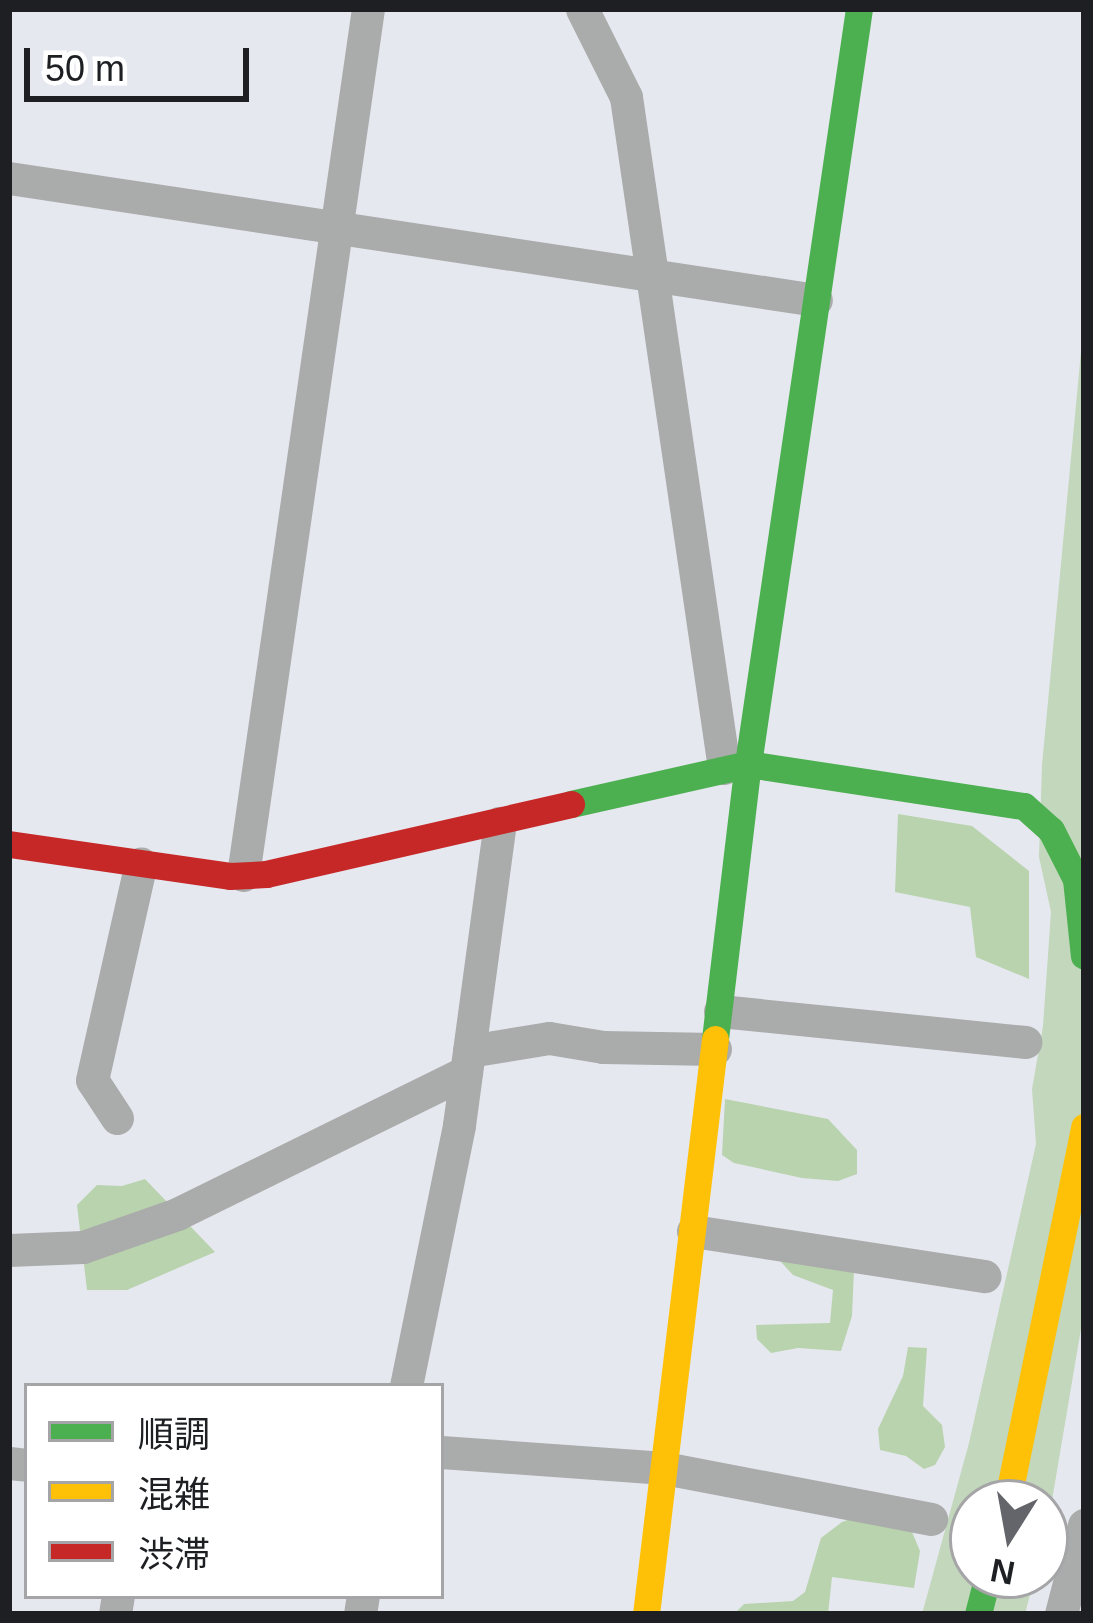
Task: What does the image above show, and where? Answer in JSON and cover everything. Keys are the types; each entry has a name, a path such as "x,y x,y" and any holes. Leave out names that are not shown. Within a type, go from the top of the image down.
{"street":[{"path":"243,875 368,9"},
{"path":"582,9 626,97 736,766"},
{"path":"646,1614 720,1011 736,766 816,300 859,9"},
{"path":"9,178 816,300"},
{"path":"9,844 243,875 500,823 736,766 1024,806 1063,822 1076,879 1084,956"},
{"path":"407,1383 467,1061 500,823"},
{"path":"117,1118 92,1080 141,863"},
{"path":"720,1011 1025,1042"},
{"path":"9,1250 83,1247 177,1214 467,1061 549,1038 603,1047 715,1049"},
{"path":"1012,1479 1084,1127"},
{"path":"693,1231 985,1276"},
{"path":"444,1452 664,1468 931,1519"},
{"path":"1061,1614 1084,1525"}],"green space":[{"path":"1084,320 1084,1311 1056,1479 959,1479 1036,1144 1032,1089 1043,1026 1051,912 1039,857 1042,765"},
{"path":"898,814 972,826 1029,871 1029,979 976,957 970,907 895,892"},
{"path":"725,1099 828,1119 857,1150 857,1174 838,1181 802,1178 734,1163 722,1155"},
{"path":"145,1179 215,1252 127,1290 87,1290 77,1205 97,1185 122,1186"},
{"path":"794,1254 854,1270 852,1316 841,1351 798,1348 771,1353 757,1339 756,1325 830,1323 833,1290 793,1275 781,1262"},
{"path":"908,1347 927,1348 923,1406 942,1425 945,1447 935,1465 924,1469 906,1456 880,1450 878,1429 903,1376"},
{"path":"878,1509 912,1532 920,1551 914,1588 832,1577 828,1614 736,1612 744,1604 793,1601 805,1592 821,1538 842,1522"},
{"path":"949,1516 949,1599 1029,1599 1025,1614 922,1614"}],"traffic: fast":[{"path":"715,1039 748,764 859,9"},
{"path":"571,804 748,764 1024,806 1051,830 1076,879 1084,956"},
{"path":"978,1614 982,1599"}],"traffic: slow":[{"path":"646,1614 715,1039"},
{"path":"1012,1479 1084,1127"}],"traffic: jam":[{"path":"9,844 230,876 266,874 571,804"}]}
